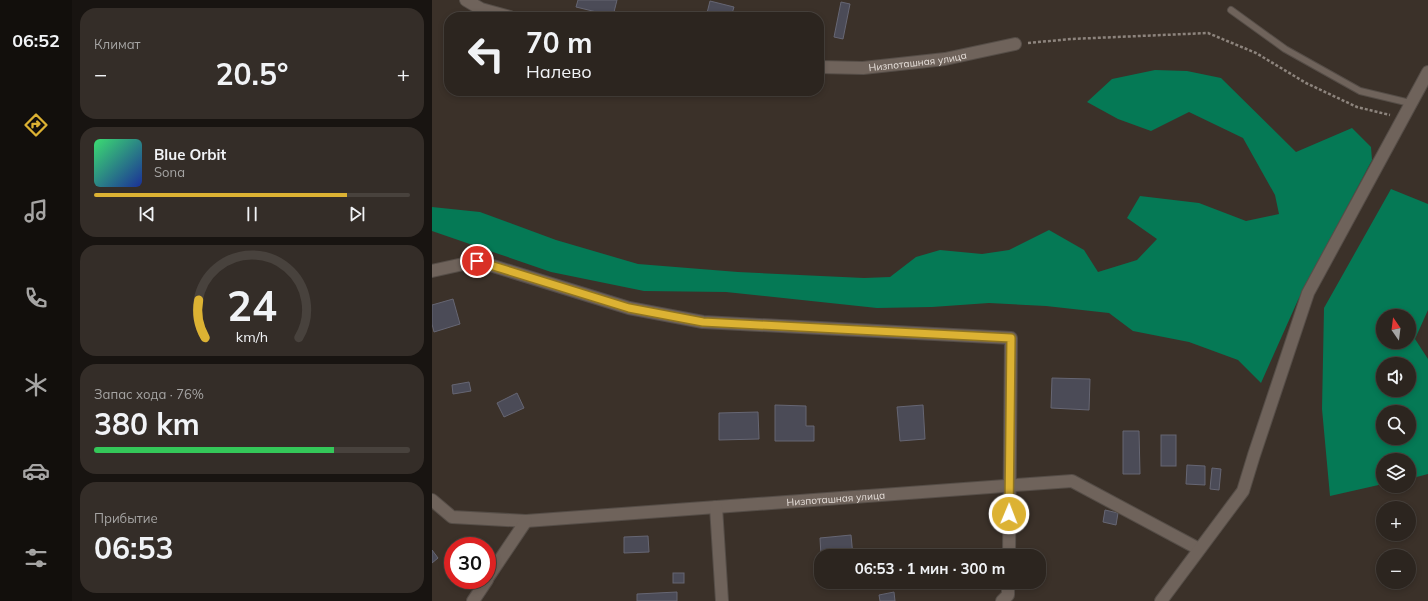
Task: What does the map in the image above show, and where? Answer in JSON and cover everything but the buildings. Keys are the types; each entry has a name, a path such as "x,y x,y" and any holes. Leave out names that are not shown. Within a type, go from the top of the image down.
{"street":[{"path":"466,0 480,9 491,12"},
{"name":"Низпоташная улица","path":"824,67 863,68 944,59 1015,44"},
{"path":"1161,601 1243,491 1308,293 1428,72"},
{"path":"432,271 477,261 629,308 703,322 1011,338 1009,549"},
{"name":"Низпоташная улица","path":"432,500 452,517 526,522 1072,481 1199,549"},
{"path":"716,508 722,601"},
{"path":"496,567 526,522"},
{"path":"473,601 481,589"},
{"path":"1002,601 1008,595 1008,589"}],"lane":[{"path":"1231,10 1285,49 1360,91 1410,103"}],"path":[{"path":"1015,44 1070,39 1208,33 1256,53 1306,83 1357,107 1402,118"}],"green space":[{"path":"1155,70 1187,71 1221,78 1296,152 1352,128 1371,147 1372,160 1298,300 1261,383 1238,360 1189,342 1133,331 1109,313 1046,306 989,303 932,307 877,308 726,292 644,291 551,272 432,231 432,207 480,212 556,240 638,264 738,272 864,278 890,277 916,257 940,250 982,254 1009,250 1049,230 1084,250 1098,272 1137,260 1157,239 1127,218 1140,196 1199,203 1246,221 1279,214 1275,195 1243,138 1189,112 1151,131 1118,119 1087,102 1112,79"},
{"path":"1391,189 1428,204 1428,310 1416,337 1416,309 1376,309 1376,349 1416,349 1416,341 1428,359 1428,474 1416,477 1416,453 1376,453 1376,486 1330,496 1322,409 1324,308"}],"route":[{"path":"477,261 629,308 703,322 1011,338 1009,514"}]}
